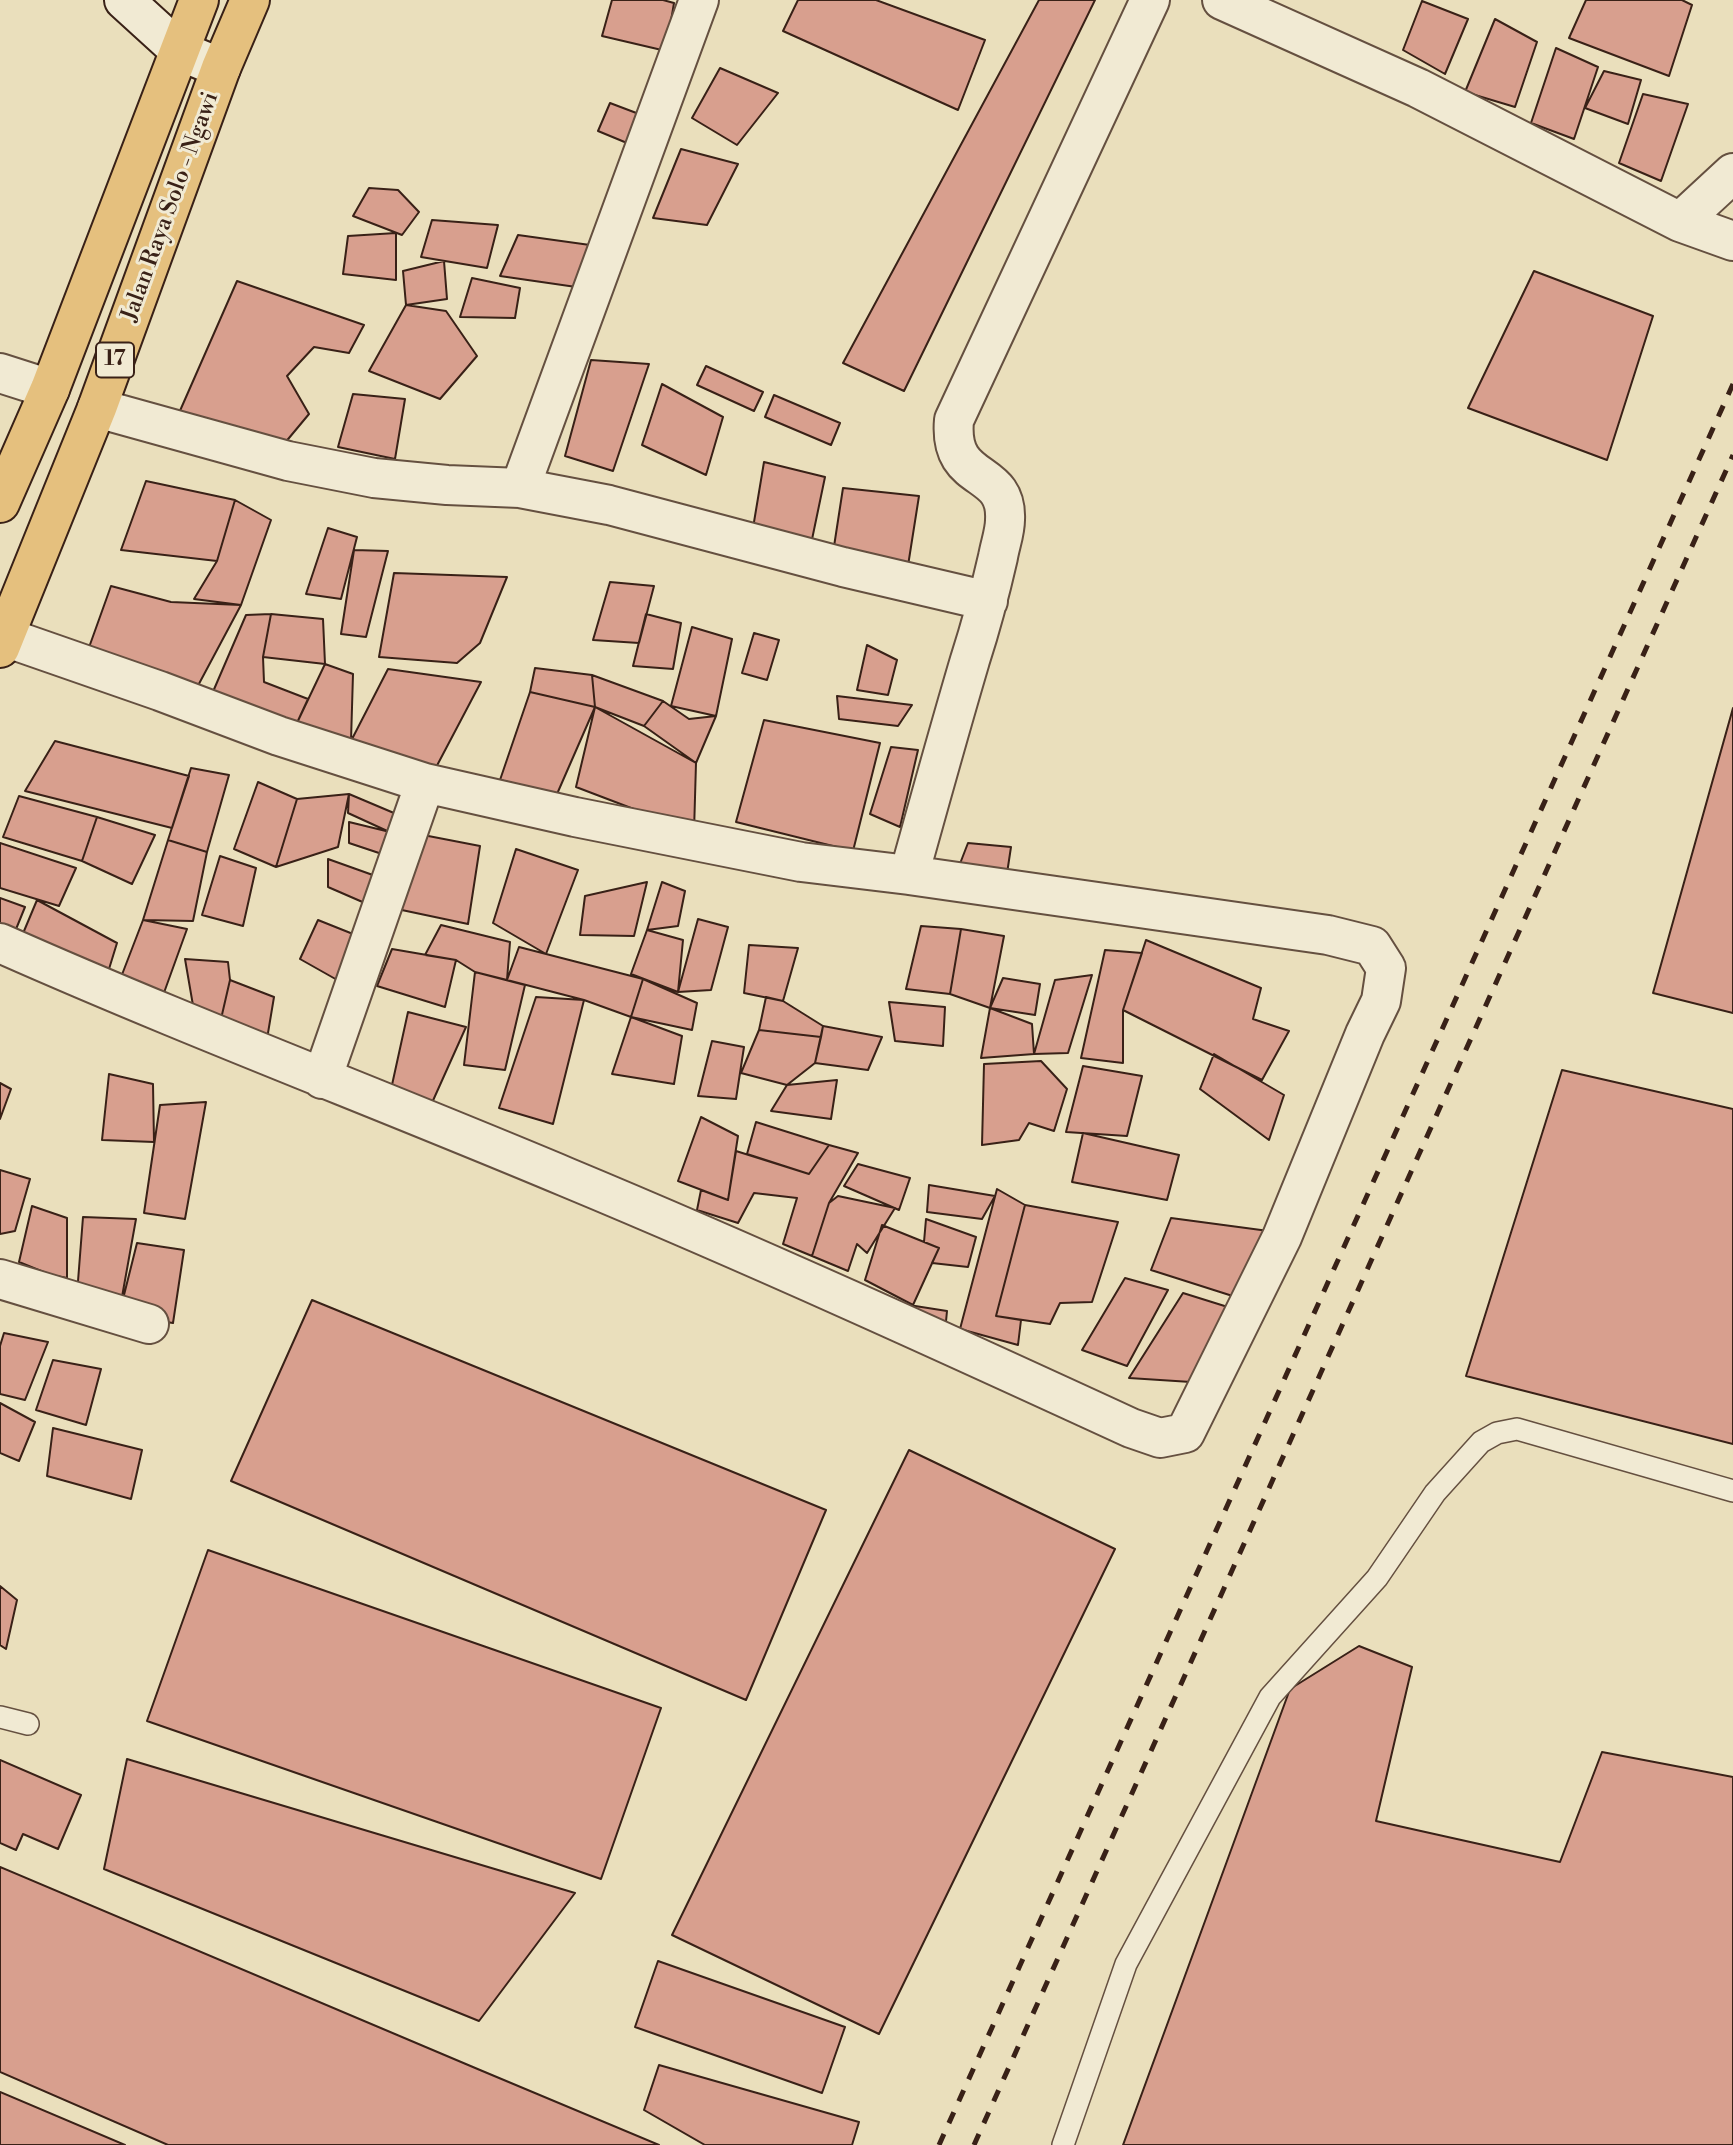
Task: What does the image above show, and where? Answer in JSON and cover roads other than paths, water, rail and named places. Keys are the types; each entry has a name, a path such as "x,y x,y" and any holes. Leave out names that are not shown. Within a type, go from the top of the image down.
{"highway":[{"name":"Jalan Raya Solo - Ngawi","path":"0,503 51,390 199,0"},
{"name":"Jalan Raya Solo - Ngawi","path":"2,642 97,408 222,68 250,0"}],"street":[{"path":"124,0 180,51 222,68"},
{"path":"520,488 699,0"},
{"path":"909,875 988,601 1005,522 1005,505 999,490 965,466 957,453 952,438 954,420 1150,0"},
{"path":"1222,0 1418,88 1680,222 1733,241"},
{"path":"1680,222 1733,173"},
{"path":"0,373 51,390"},
{"path":"97,408 288,461 361,475 446,485 520,488 609,505 816,561 988,601"},
{"path":"0,943 321,1079 562,1175 764,1260 1131,1428 1160,1438 1185,1433 1283,1237 1365,1034 1381,1001 1386,968 1372,946 1328,935 801,862 700,844 425,783 279,736 160,691 2,642"},
{"path":"321,1079 425,783"},
{"path":"0,1279 149,1324"}],"lane":[{"path":"1063,2145 1126,1964 1270,1697 1377,1578 1435,1493 1481,1442 1497,1433 1517,1429 1733,1491"},
{"path":"0,1717 28,1724"}],"railway":[{"path":"939,2145 1733,384"},
{"path":"974,2145 1733,455"}]}
